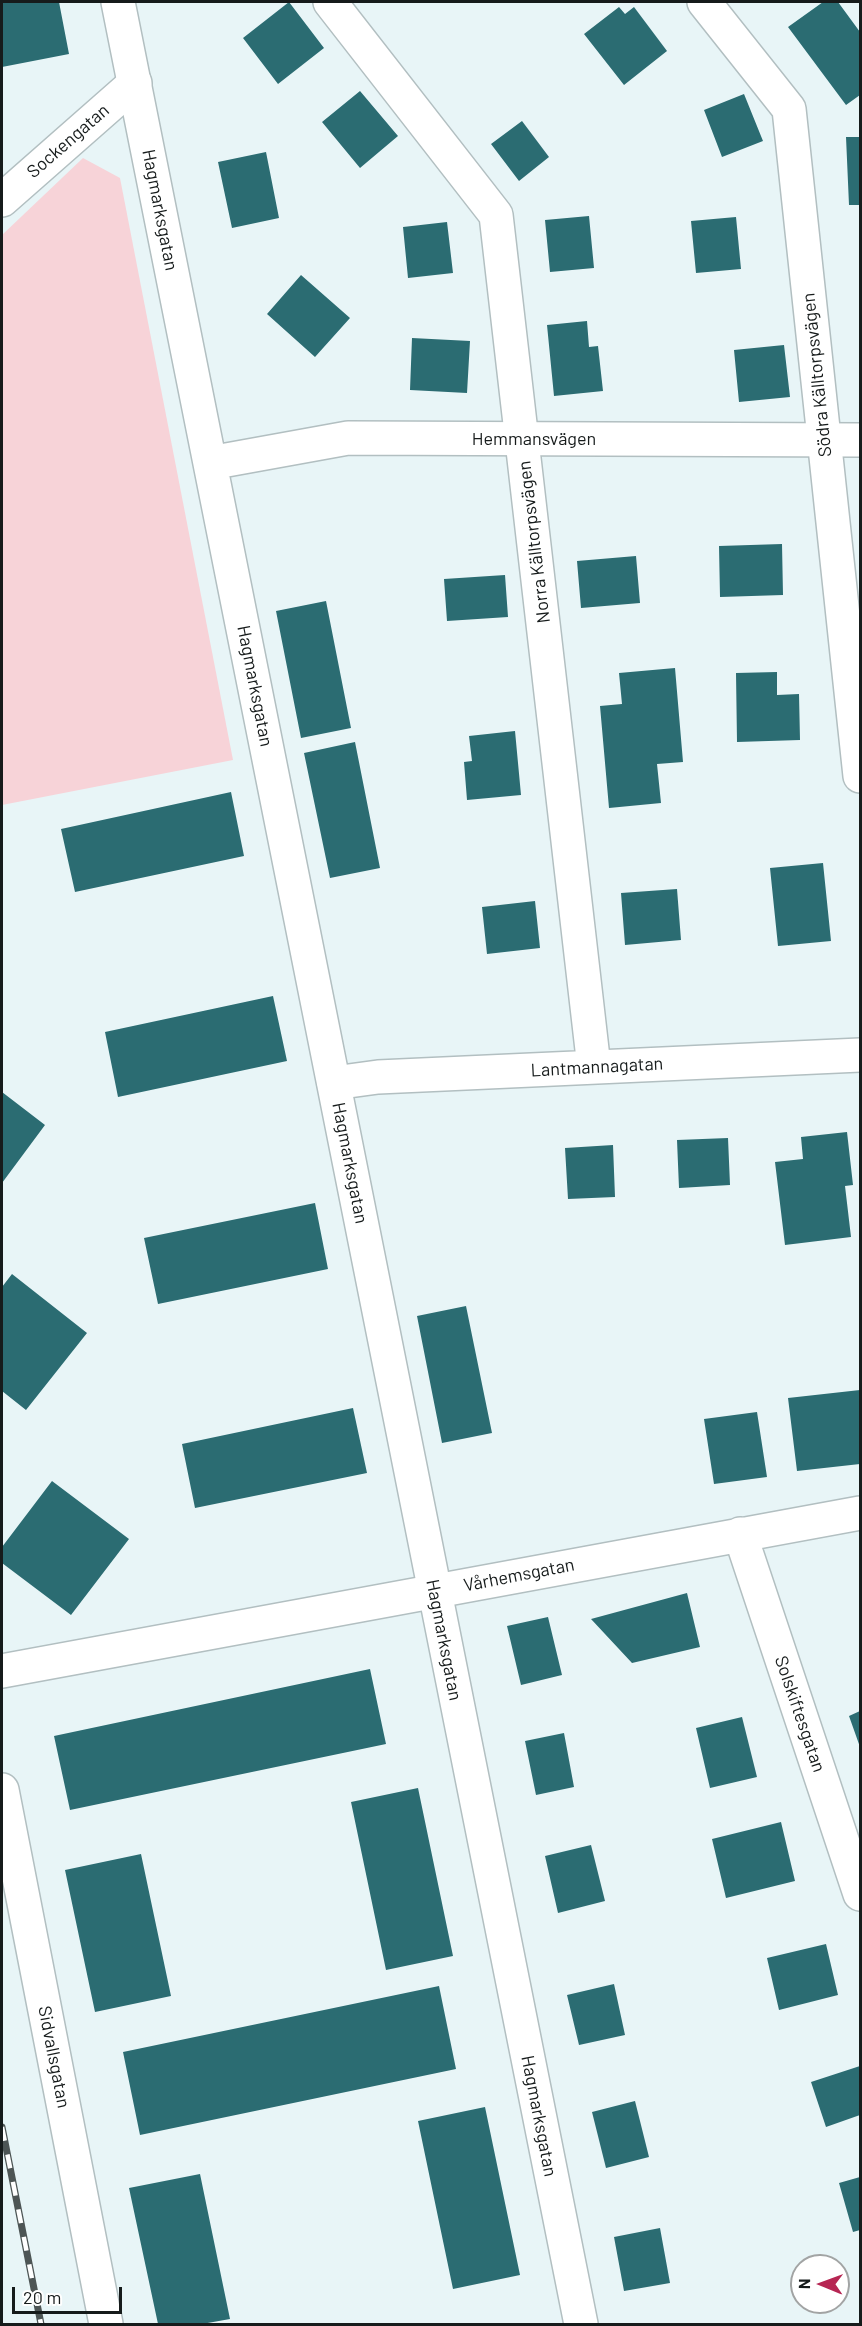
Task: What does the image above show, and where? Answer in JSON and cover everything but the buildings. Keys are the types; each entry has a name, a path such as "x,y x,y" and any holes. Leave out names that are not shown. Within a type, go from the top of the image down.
{"street":[{"name":"Hagmarksgatan","path":"123,2 135,83 581,2325"},
{"name":"Norra Källtorpsvägen","path":"330,2 496,214 594,1067"},
{"name":"Södra Källtorpsvägen","path":"704,2 789,109 861,776"},
{"name":"Sockengatan","path":"2,200 135,83"},
{"name":"Hemmansvägen","path":"210,463 348,438 861,440"},
{"name":"Lantmannagatan","path":"334,1083 378,1077 861,1055"},
{"name":"Vårhemsgatan","path":"2,1671 861,1512"},
{"name":"Solskiftesgatan","path":"740,1534 861,1894"},
{"name":"Sidvallsgatan","path":"2,1790 106,2325"}],"shaded area":[{"path":"83,158 120,178 233,760 2,805 2,235"}],"railway":[{"path":"2,2127 41,2324"}]}
